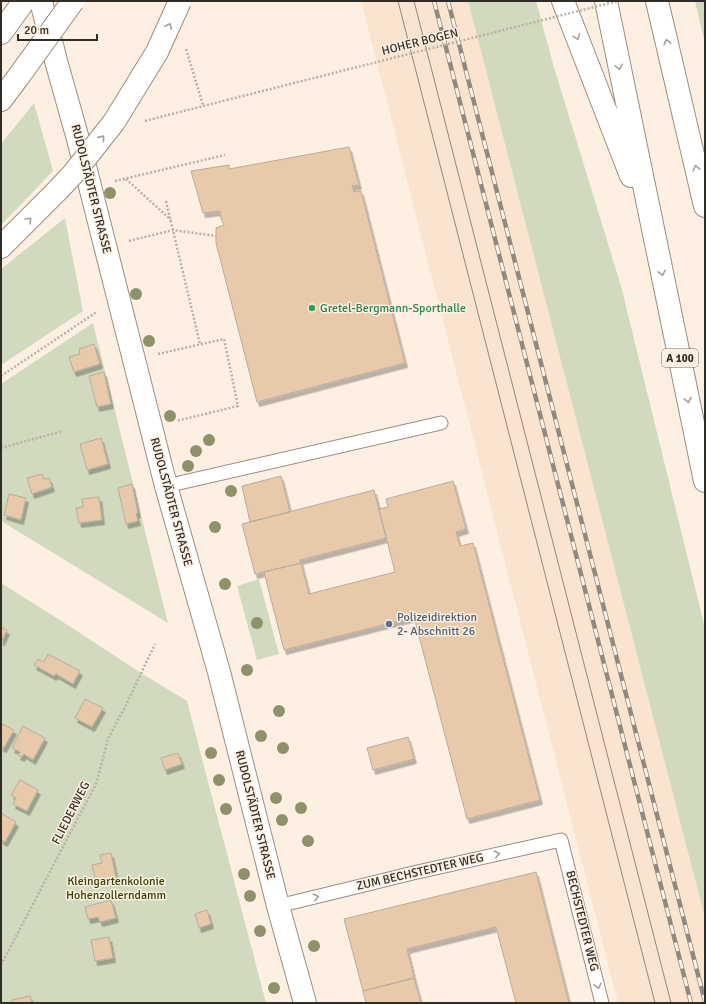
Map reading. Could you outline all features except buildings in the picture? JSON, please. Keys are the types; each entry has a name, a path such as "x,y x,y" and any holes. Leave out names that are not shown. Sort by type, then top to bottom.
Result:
{"main road":[{"path":"3,30 24,1"},
{"name":"RUDOLSTÄDTER STRASSE","path":"40,1 78,139 166,486 218,672 278,906 305,1003"},
{"path":"1,100 73,1"},
{"path":"1,247 60,189 114,122 157,52 180,1"},
{"path":"563,1 654,234"},
{"name":"A 100","path":"606,1 705,481"},
{"path":"657,1 705,206"}],"lane":[{"path":"166,486 441,423"},
{"name":"ZUM BECHSTEDTER WEG","path":"278,906 413,873 562,840"},
{"name":"BECHSTEDTER WEG","path":"562,840 602,1003"}],"path":[{"name":"HOHER BOGEN","path":"140,122 618,1"},
{"path":"192,70 203,106"},
{"path":"114,181 225,155"},
{"path":"126,179 171,220"},
{"path":"166,201 200,344"},
{"path":"127,241 174,230 216,236"},
{"path":"1,376 95,313"},
{"path":"157,354 224,339 238,406 176,422"},
{"path":"1,448 63,431"},
{"name":"FLIEDERWEG","path":"1,965 96,784 108,739 155,644"}],"shaded area":[{"path":"361,1 468,1 705,918 705,1003 618,1003"}],"green space":[{"path":"468,1 536,1 553,64 621,286 705,628 705,918"},
{"path":"695,1 705,1 705,44"},
{"path":"34,103 53,171 1,225 1,144"},
{"path":"65,218 83,311 1,365 1,269"},
{"path":"93,323 168,623 1,521 1,384"},
{"path":"259,579 279,654 257,660 237,586"},
{"name":"Kleingartenkolonie Hohenzollerndamm","path":"1,583 187,701 266,1003 1,1003"}],"tram line":[{"path":"398,1 655,1003"},
{"path":"414,1 671,1003"}],"railway":[{"path":"434,1 691,1003"},
{"path":"448,1 705,1002"}],"place":[{"name":"Gretel-Bergmann-Sporthalle","path":"312,308"},
{"name":"Polizeidirektion 2- Abschnitt 26","path":"389,624"}]}
